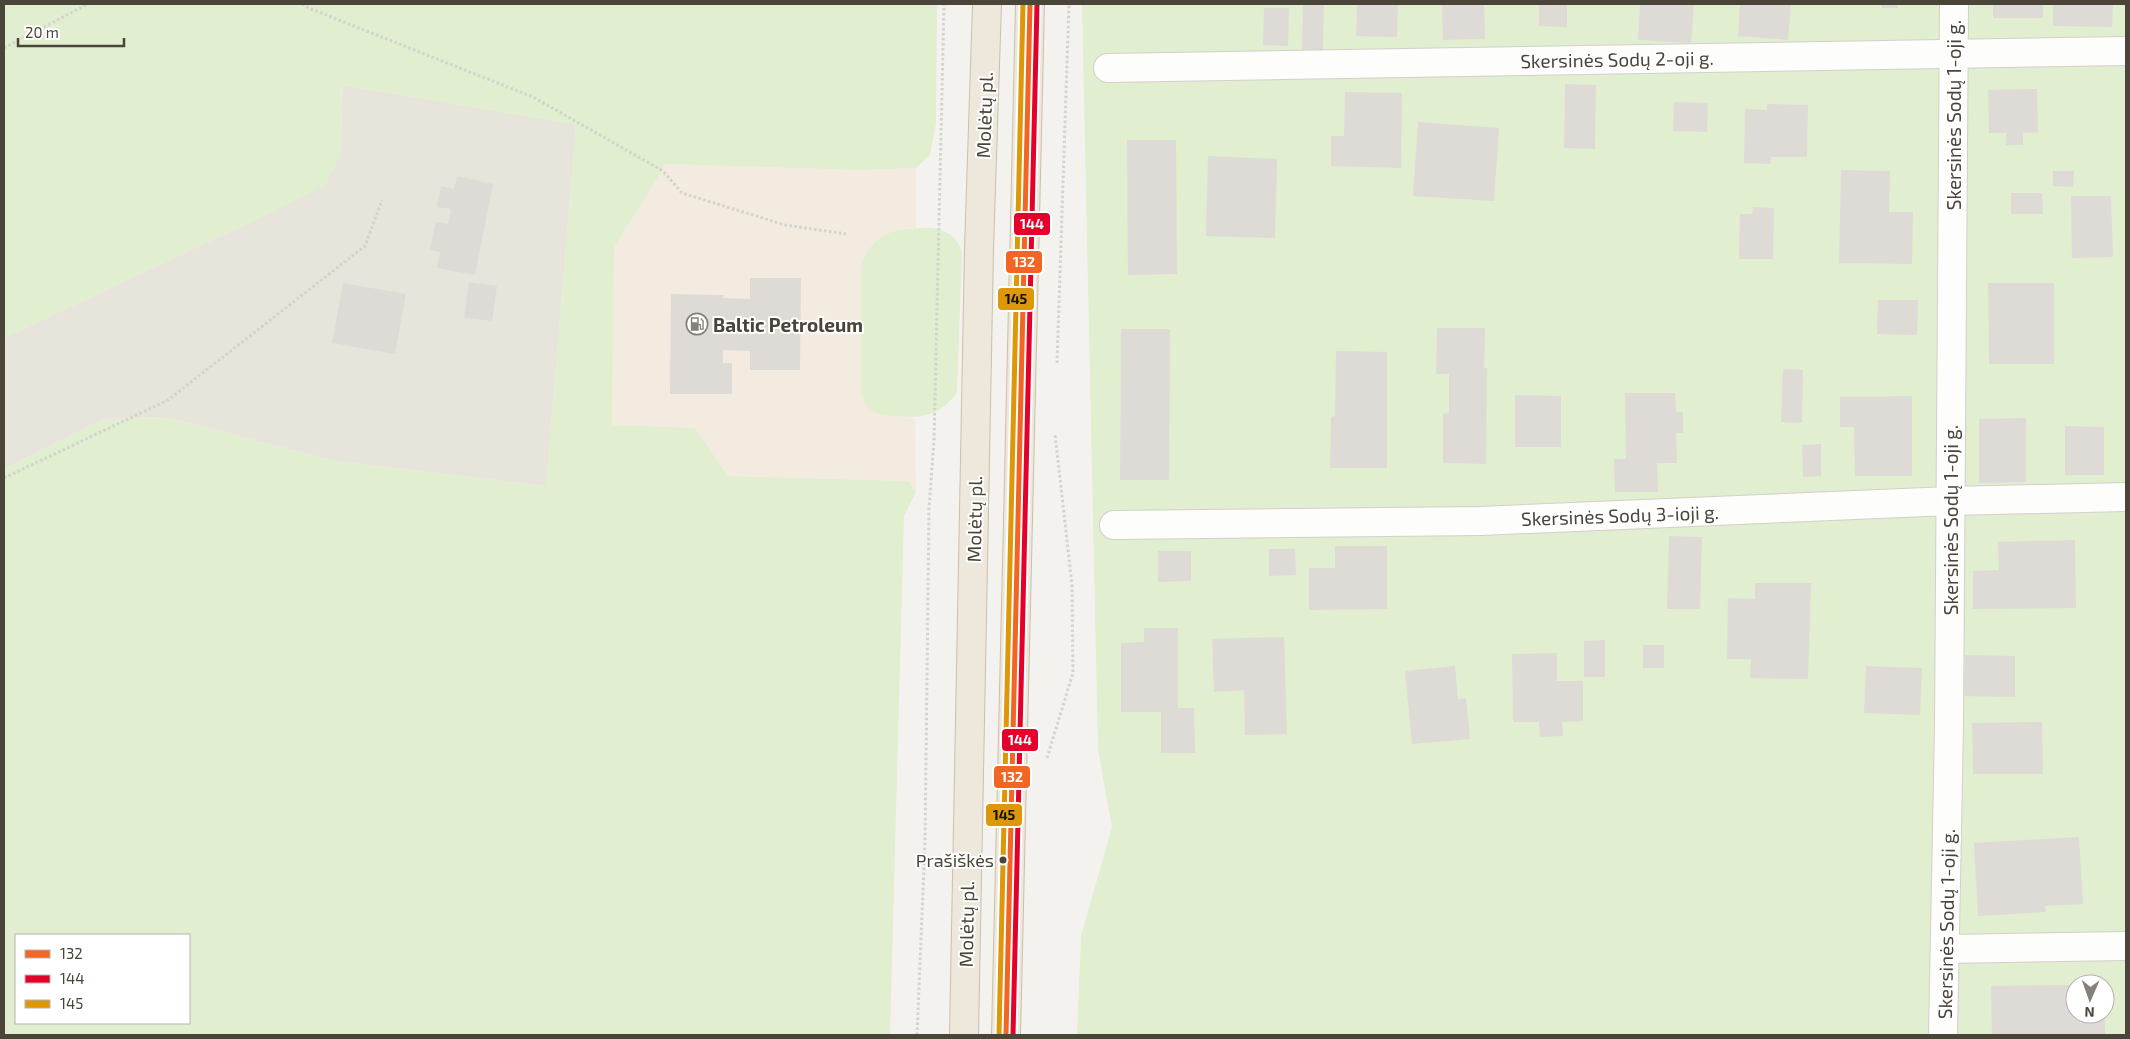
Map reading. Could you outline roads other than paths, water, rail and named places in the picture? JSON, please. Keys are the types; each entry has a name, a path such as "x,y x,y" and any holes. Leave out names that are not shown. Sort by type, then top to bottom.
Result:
{"highway":[{"name":"Molėtų pl.","path":"964,1035 979,249 986,4"},
{"path":"1006,1035 1030,4"}],"street":[{"name":"Skersinės Sodų 1-oji g.","path":"1943,1035 1946,949 1954,4"},
{"name":"Skersinės Sodų 2-oji g.","path":"1108,68 2126,51"},
{"name":"Skersinės Sodų 3-ioji g.","path":"1114,525 1480,521 1950,501 2126,497"},
{"path":"1946,949 2126,946"}],"place":[{"name":"Baltic Petroleum","path":"697,324"},
{"name":"Prašiškės","path":"1003,860"}]}
